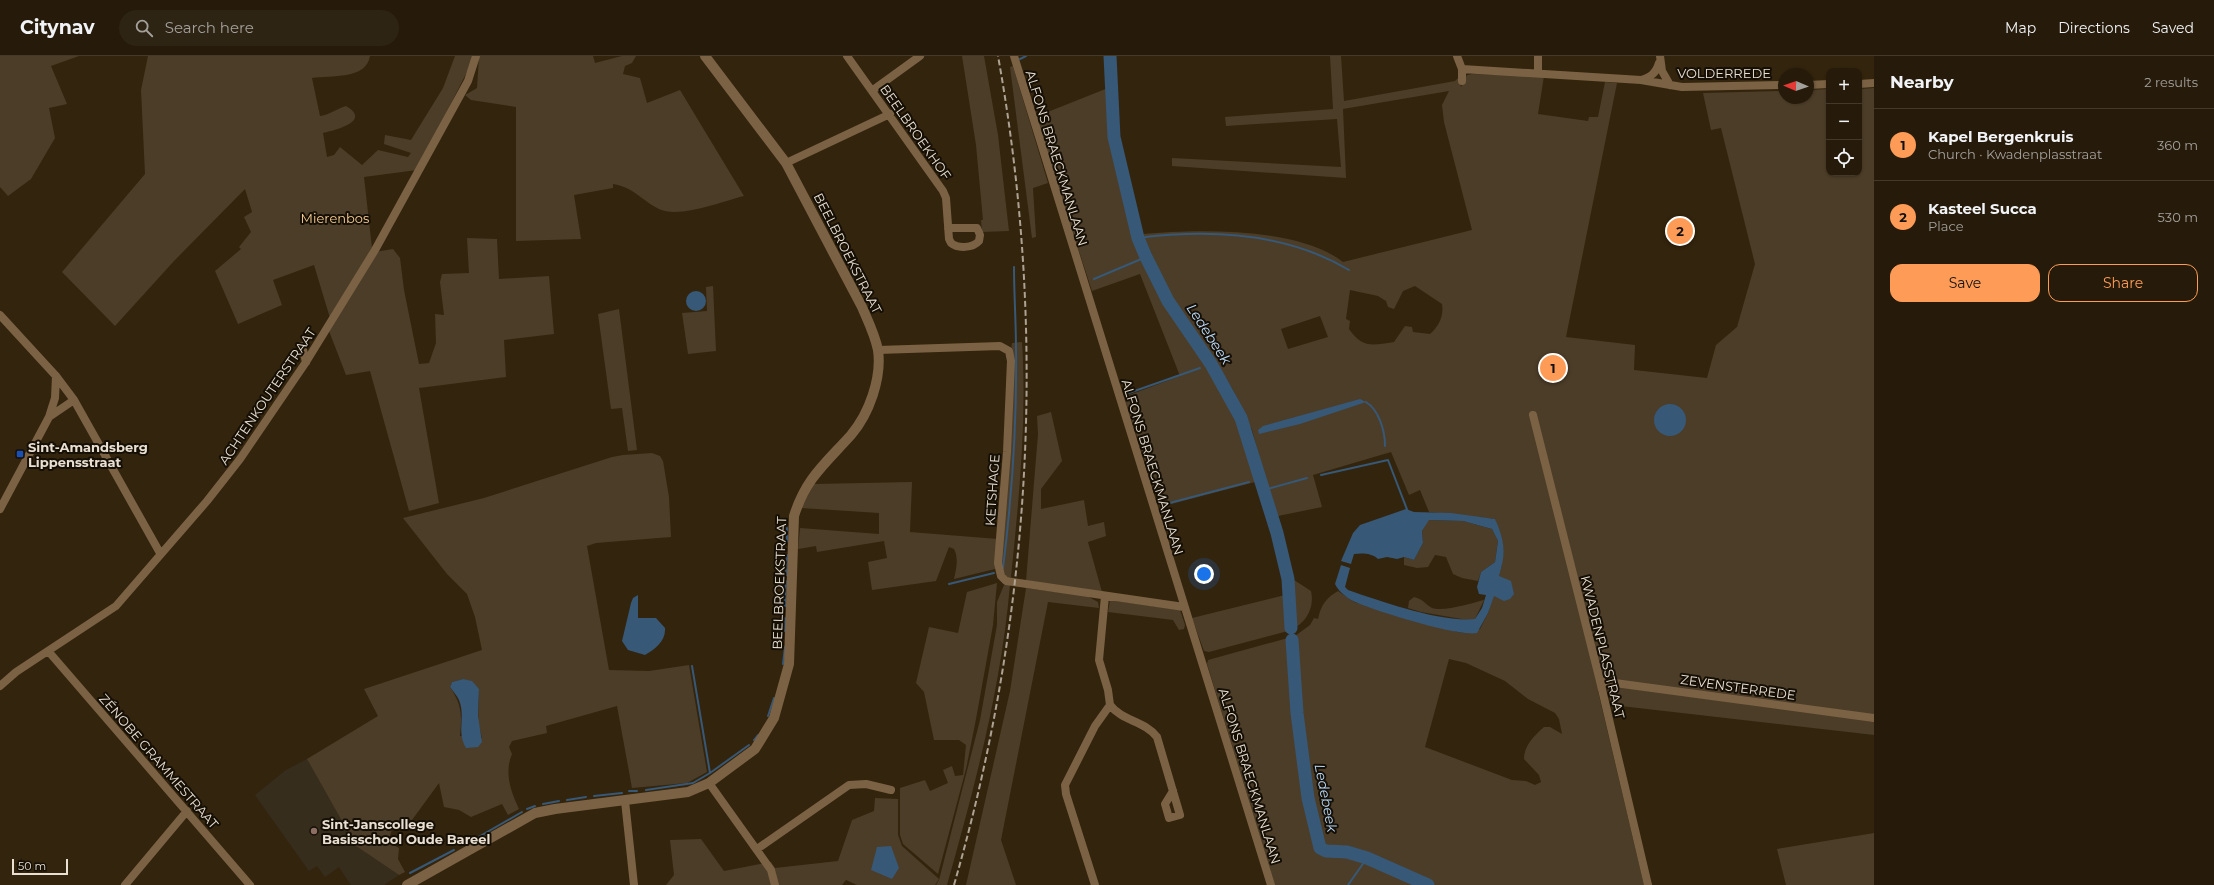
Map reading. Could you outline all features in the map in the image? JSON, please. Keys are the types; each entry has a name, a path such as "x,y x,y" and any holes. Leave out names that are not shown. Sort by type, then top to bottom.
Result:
{"street":[{"name":"ACHTENKOUTERSTRAAT","path":"0,686 16,672 49,652 116,606 231,471 306,362 388,226 468,81 476,56"},
{"name":"BEELBROEKSTRAAT","path":"407,885 534,813 688,792 709,783 755,749 774,718 789,664 794,516 801,495 811,478 852,433 865,415 874,389 878,350 872,329 862,307 786,163 705,56"},
{"name":"BEELBROEKHOF","path":"847,56 873,90 943,191 946,198 948,228"},
{"path":"873,90 920,56"},
{"name":"ALFONS BRAECKMANLAAN","path":"1014,56 1271,885"},
{"path":"1457,56 1462,69 1462,81"},
{"path":"1538,56 1538,73"},
{"path":"1641,80 1649,77 1657,70 1660,59"},
{"path":"1660,59 1662,71 1670,85"},
{"name":"VOLDERREDE","path":"1462,69 1641,80 1682,87 1778,85"},
{"path":"1862,84 1874,83"},
{"path":"1814,84 1826,84"},
{"path":"786,163 890,114"},
{"path":"0,315 56,376 74,400 160,553"},
{"path":"302,346 306,362"},
{"name":"KETSHAGE","path":"878,350 1000,346 1008,349 1011,361 1007,452 998,563 1001,576 1006,581 1184,606"},
{"path":"0,509 49,417 55,398 56,376"},
{"path":"49,417 74,400"},
{"name":"KWADENPLASSTRAAT","path":"1533,415 1600,681 1648,885"},
{"path":"1105,596 1099,660 1108,690 1110,704 1119,715 1153,732 1157,737 1174,791"},
{"name":"ZÉNOBE GRAMMESTRAAT","path":"49,652 250,885"},
{"name":"ZEVENSTERREDE","path":"1600,681 1874,718"},
{"path":"1095,885 1066,794 1065,786 1095,726 1110,704"},
{"path":"709,783 771,870 775,885"},
{"path":"757,849 849,785 866,784 891,790"},
{"path":"625,801 634,885"},
{"path":"125,885 187,811"}],"shaded area":[{"name":"Sint-Janscollege Basisschool Oude Bareel","path":"307,759 356,846 399,875 384,885 351,885 339,867 325,877 317,866 309,871 255,795 286,770"}],"green space":[{"path":"0,56 79,56 51,66 67,104 49,108 55,138 31,179 8,196 0,187"},
{"name":"Mierenbos","path":"148,56 370,56 367,64 355,73 312,78 320,116 346,106 353,111 355,116 354,120 349,124 336,130 323,133 327,157 334,155 340,147 362,165 378,150 408,157 411,153 384,144 385,135 411,140 443,88 455,56 472,56 470,66 417,170 364,177 372,248 330,318 314,265 273,280 282,305 238,324 215,271 241,249 239,247 251,232 244,217 252,212 245,189 174,261 115,326 62,272 145,174 141,90"},
{"path":"479,56 593,56 595,63 622,56 636,56 632,63 625,66 623,74 640,78 647,103 680,90 744,196 689,211 668,212 653,206 627,188 613,184 613,188 574,195 581,239 516,241 516,107 471,100 465,95 477,88"},
{"path":"962,56 984,56 998,135 1009,231 982,232 981,220 983,220 976,145"},
{"path":"1330,56 1341,56 1344,101 1455,81 1459,77 1461,87 1467,75 1472,74 1544,76 1538,114 1588,121 1589,117 1598,117 1605,82 1617,83 1566,337 1635,345 1634,370 1707,378 1716,345 1737,327 1755,264 1721,128 1711,130 1703,93 1778,91 1778,104 1814,104 1814,90 1826,89 1826,176 1862,176 1862,89 1874,88 1874,735 1612,705 1607,689 1598,691 1644,885 1275,885 1207,664 1208,660 1295,636 1310,625 1314,618 1318,619 1325,602 1330,596 1338,591 1354,602 1417,622 1462,633 1480,629 1488,613 1502,565 1495,519 1429,512 1420,490 1409,495 1391,452 1313,475 1322,507 1278,516 1291,578 1311,591 1312,598 1310,610 1304,620 1299,625 1288,631 1209,652 1204,651 1192,618 1285,595 1285,579 1260,493 1255,482 1160,507 1124,397 1180,376 1140,274 1092,291 1035,117 1108,88 1111,138 1141,258 1204,363 1220,383 1249,445 1255,472 1263,470 1252,430 1233,390 1208,349 1171,299 1143,234 1218,231 1274,236 1300,242 1324,251 1343,262 1472,230 1444,122 1442,105 1449,91 1343,109 1346,178 1172,166 1172,158 1341,167 1337,119 1226,126 1225,117 1333,109","holes":["1415,286 1442,304 1440,320 1436,328 1430,334 1413,332 1412,327 1405,326 1394,342 1374,344 1364,343 1359,340 1349,329 1350,321 1346,319 1350,290 1378,296 1386,301 1388,307 1394,309 1403,291","1320,316 1328,337 1288,349 1281,329","1449,659 1466,663 1505,681 1528,699 1555,713 1559,719 1562,734 1550,727 1544,727 1528,745 1524,754 1524,759 1539,775 1541,782 1535,785 1526,781 1512,780 1425,747"]},
{"path":"1013,66 1048,183 1033,188 1036,237 1032,238 1010,67"},
{"path":"467,238 497,239 499,279 549,276 554,334 504,340 506,377 419,388 439,503 409,511 370,371 346,375 329,331 375,252 393,249 400,258 404,290 419,364 429,363 436,343 435,314 444,315 440,282 442,274 469,273"},
{"path":"713,286 716,351 688,354 682,313 707,311 706,287"},
{"path":"619,309 637,450 628,451 622,408 611,409 598,314"},
{"path":"1022,342 1024,401 1023,430 1017,518 1011,577 1009,578 1004,575 1001,560 1011,350 1012,343"},
{"path":"1051,412 1062,461 1041,489 1041,509 1084,500 1088,526 1104,522 1106,536 1088,542 1102,592 1026,581 1038,434 1037,416"},
{"path":"652,453 660,456 663,461 669,497 671,537 596,543 587,546 609,670 649,671 689,665 707,772 687,783 632,788 617,706 546,726 547,733 512,741 509,747 512,754 509,768 510,782 513,796 519,809 508,815 502,804 471,817 459,810 444,807 439,783 412,820 405,819 394,823 388,842 399,848 398,859 405,872 399,875 356,846 307,759 378,716 364,689 482,650 475,617 467,594 447,574 403,518 484,498 612,457","holes":["463,679 479,689 478,722 482,738 460,736 460,710 457,699 450,687 452,682"]},
{"path":"912,482 910,532 998,539 995,569 954,579 957,564 956,553 954,549 949,547 936,581 872,590 868,562 887,558 884,541 817,552 816,546 798,549 800,528 879,534 879,513 801,508 814,484"},
{"path":"1428,520 1463,521 1492,529 1498,541 1495,562 1481,572 1478,581 1462,578 1453,574 1446,557 1435,555 1428,567 1417,568 1404,565 1404,557 1414,560 1423,543 1422,531"},
{"path":"997,583 993,625 966,769 938,874 903,844 900,835 900,788 925,780 930,791 948,783 943,770 952,766 955,776 963,775 966,745 959,740 934,740 924,692 916,683 929,627 958,633 967,592"},
{"path":"1004,585 1010,585 1006,623 986,736 947,885 936,885 939,880 980,720 997,625 997,602"},
{"path":"1026,588 1087,596 1098,602 1099,608 1048,602 1001,840 1016,885 966,885 1010,691"},
{"path":"1414,597 1422,600 1432,608 1437,609 1458,607 1484,600 1475,619 1467,620 1421,612 1408,608 1409,601"},
{"path":"1110,600 1180,610 1185,625 1184,629 1179,630 1173,620 1108,612"},
{"path":"875,798 898,799 898,835 902,846 939,879 935,885 857,885 846,880 842,885 666,885 674,875 670,840 701,839 724,871 771,862 775,868 838,861 852,820 874,811"},
{"path":"1874,833 1874,885 1786,885 1777,849"}],"water":[{"path":"696,291 703,294 706,301 703,308 696,311 689,308 686,301 689,294"},
{"path":"1360,399 1366,402 1300,424 1259,434 1258,430 1263,426"},
{"path":"1667,404 1673,404 1682,408 1686,420 1682,432 1673,436 1667,436 1658,432 1654,423 1654,417 1658,408"},
{"path":"1406,509 1414,512 1451,513 1495,519 1503,541 1503,561 1499,576 1511,581 1514,594 1510,599 1504,601 1494,596 1488,613 1477,633 1453,631 1436,627 1365,606 1346,597 1335,584 1341,565 1350,568 1345,587 1348,590 1411,610 1446,618 1475,619 1482,608 1486,595 1479,594 1477,587 1481,572 1495,562 1498,541 1492,529 1463,521 1429,520 1422,531 1423,543 1414,560 1404,557 1397,559 1387,557 1378,559 1367,554 1354,554 1351,564 1341,561 1353,533 1360,525"},
{"path":"638,595 638,618 656,618 665,628 662,641 645,655 628,650 622,641 631,603 633,598"},
{"path":"463,679 472,681 479,689 478,716 482,742 478,747 466,748 463,742 461,730 461,706 458,698 450,687 452,682"},
{"path":"891,846 899,868 892,879 871,870 877,847"}],"waterway":[{"path":"1020,59 1026,56"},
{"name":"Ledebeek","path":"1110,56 1114,137 1138,238 1168,301 1211,364 1241,418 1277,533 1288,579 1291,628"},
{"path":"1138,238 1165,235 1220,234 1274,241 1300,248 1349,270"},
{"path":"1094,279 1146,257"},
{"path":"1003,568 1009,514 1015,431 1016,349 1014,267"},
{"path":"1126,394 1200,368"},
{"path":"1366,402 1378,415 1384,434 1385,446"},
{"path":"1321,475 1388,460 1408,512"},
{"path":"1264,490 1307,478"},
{"path":"1162,505 1249,482"},
{"path":"787,528 787,542"},
{"path":"786,575 787,555"},
{"path":"949,584 994,573"},
{"path":"785,606 786,581"},
{"path":"785,618 785,631"},
{"name":"Ledebeek","path":"1292,640 1297,713 1308,798 1320,848 1326,851 1347,852 1367,858 1428,885"},
{"path":"783,664 785,647"},
{"path":"646,790 693,783 710,773 692,666"},
{"path":"768,716 774,698"},
{"path":"754,740 758,735"},
{"path":"710,773 749,745"},
{"path":"629,791 637,791"},
{"path":"594,796 622,793"},
{"path":"567,800 586,797"},
{"path":"543,804 559,801"},
{"path":"527,809 535,806"},
{"path":"468,843 522,812"},
{"path":"410,873 454,850"},
{"path":"1348,885 1367,858"}],"railway":[{"path":"954,885 980,783 1001,681 1015,577 1024,473 1027,369 1023,264 1014,160 998,56"}],"place":[{"name":"Kasteel Succa","path":"1680,231"},
{"name":"Kapel Bergenkruis","path":"1553,368"},
{"name":"Sint-Amandsberg Lippensstraat","path":"20,454"},
{"name":"Sint-Janscollege Basisschool Oude Bareel","path":"314,831"}]}
